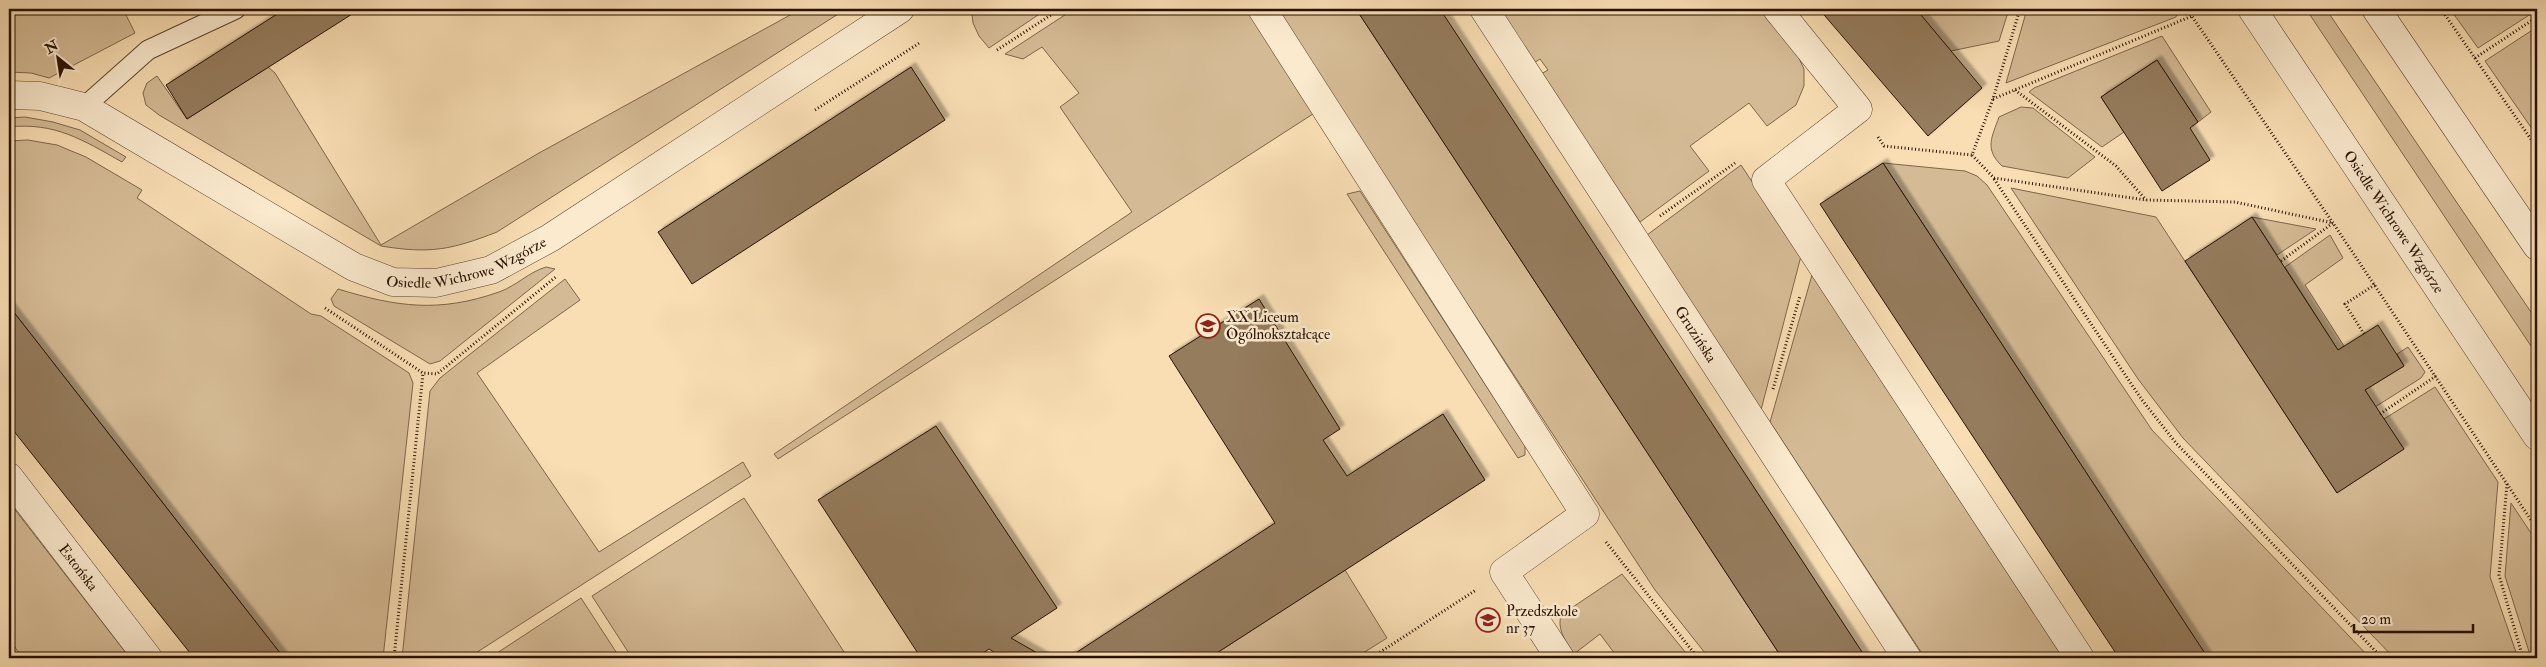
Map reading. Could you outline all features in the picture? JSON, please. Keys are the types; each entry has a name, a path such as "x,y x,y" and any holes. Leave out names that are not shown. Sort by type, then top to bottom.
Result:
{"street":[{"name":"Osiedle Wichrowe Wzgórze","path":"9,95 40,96 84,107 354,267 393,282 436,283 491,270 550,238 900,9"},
{"path":"1262,9 1585,514 1504,572 1560,658"},
{"name":"Gruzińska","path":"1484,9 1907,658"},
{"path":"1777,9 1858,109 1766,180 2080,658"},
{"name":"Osiedle Wichrowe Wzgórze","path":"2252,9 2537,436"},
{"path":"2376,9 2537,246"},
{"name":"Estońska","path":"9,477 148,658"}],"lane":[{"path":"84,107 148,50 236,9"}],"path":[{"path":"1051,9 1057,11"},
{"path":"997,50 1061,9"},
{"path":"1972,155 1993,99 2020,9"},
{"path":"2187,9 2376,284 2537,529"},
{"path":"2441,9 2537,148"},
{"path":"1993,99 2192,16"},
{"path":"2475,58 2537,17"},
{"path":"2014,90 2116,166 2146,200"},
{"path":"1858,109 1884,146 1972,155 1994,178 2142,400 2176,443 2382,658"},
{"path":"1631,236 1743,158 1766,180"},
{"path":"1994,178 2146,200 2235,202 2333,223"},
{"path":"2280,261 2333,223"},
{"path":"1760,435 1812,251"},
{"path":"325,308 423,373 437,374 564,271"},
{"path":"2364,334 2345,304 2376,284"},
{"path":"394,658 423,373"},
{"path":"2380,414 2436,376"},
{"path":"2507,484 2499,575 2523,658"},
{"path":"1585,514 1698,658"},
{"path":"1371,658 1504,572"}],"shaded area":[{"path":"9,9 123,9 135,33 49,78 31,73 9,72"},
{"path":"801,9 846,9 497,232 466,243 440,249 413,250 381,246 159,115 146,105 143,93 147,83 157,76 187,119 268,67 275,73 381,245 539,153"},
{"path":"980,9 1032,9 1041,13 989,48 979,36 973,23 972,14"},
{"path":"1074,9 1249,9 1316,112 778,459 774,454 1132,212 1060,107 1079,93 1042,47 1023,59 1005,54"},
{"path":"1274,9 1356,9 1782,658 1709,658 1655,590"},
{"path":"1498,9 1760,9 1796,52 1804,69 1804,86 1796,105 1767,126 1749,103 1690,146 1709,171 1640,222 1541,74 1548,70 1540,59 1534,63"},
{"path":"1916,9 2009,9 1999,41 1951,51"},
{"path":"2027,9 2179,9 2176,17 2006,83"},
{"path":"2306,9 2326,9 2537,321 2537,355"},
{"path":"2450,9 2537,9 2537,10 2478,48"},
{"path":"2537,27 2537,136 2485,61"},
{"path":"2162,36 2211,112 2198,122 2157,60 2101,97 2124,132 2102,147 2029,92 2034,88"},
{"path":"2021,107 2033,108 2095,157 2068,178 2002,166 1993,154 1991,148 1992,137 1999,117"},
{"path":"25,117 53,122 80,130 126,157 122,162 81,140 55,130 41,127 9,127 9,118"},
{"path":"28,140 57,145 86,157 142,190 137,198 311,314 321,316 409,373 413,383 383,658 284,658 9,306 9,141"},
{"path":"1883,163 1965,171 1977,176 1987,185 2152,430 2370,658 2208,658"},
{"path":"1741,165 1801,256 1761,410 1647,235"},
{"path":"2011,188 2156,217 2337,493 2384,419 2435,387 2498,482 2490,577 2518,658 2394,658 2183,438 2138,379"},
{"path":"1360,191 1525,446 1525,455 1518,458 1347,194"},
{"path":"2252,217 2316,229 2277,255"},
{"path":"2330,235 2343,258 2305,285 2344,346 2338,350 2285,267"},
{"path":"546,267 555,269 440,361 430,364 334,306 331,299 338,289 399,303 437,305 457,303 499,292"},
{"path":"1812,275 2063,658 1925,658 1770,422"},
{"path":"565,279 580,300 477,373 599,552 743,462 751,476 468,658 402,658 430,391 440,378"},
{"path":"2408,347 2425,372 2421,378 2375,407 2365,390 2404,366 2397,354"},
{"path":"744,498 848,658 632,658 592,596"},
{"path":"9,502 130,658 22,658 9,638"},
{"path":"2511,503 2537,542 2537,658 2531,658 2505,576"},
{"path":"1345,570 1387,638 1355,658 1209,658"},
{"path":"1622,574 1690,658 1618,658 1600,634 1574,654 1561,631 1561,615"},
{"path":"581,598 620,658 501,658 497,653"}],"building":[{"path":"285,9 360,9 187,119 166,85"},
{"path":"1356,9 1440,9 1866,658 1782,658"},
{"path":"1819,9 1916,9 1982,88 1928,136"},
{"path":"2157,60 2198,122 2190,128 2210,160 2162,191 2101,97"},
{"path":"911,67 945,120 692,284 658,232"},
{"path":"1883,163 2208,658 2119,658 1842,238 1820,204"},
{"path":"2252,217 2338,350 2378,325 2404,366 2365,390 2404,449 2337,493 2185,261"},
{"path":"1259,299 1340,429 1323,440 1347,476 1443,414 1485,480 1209,658 1068,658 1275,523 1169,356"},
{"path":"9,306 284,658 194,658 9,425"},
{"path":"936,426 1057,608 1011,638 1046,658 1003,658 989,649 976,658 921,658 818,500"}],"place":[{"name":"XX Liceum Ogólnokształcące","path":"1208,326"},
{"name":"Przedszkole nr 37","path":"1488,620"}]}
